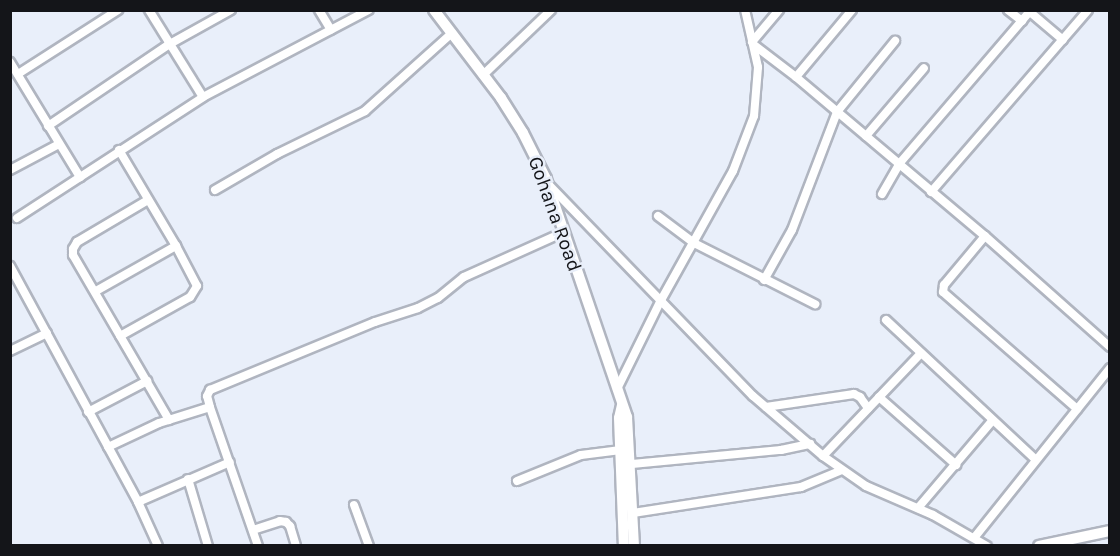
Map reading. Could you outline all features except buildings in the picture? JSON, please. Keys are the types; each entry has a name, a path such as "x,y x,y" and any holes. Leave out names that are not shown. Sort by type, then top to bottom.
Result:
{"main road":[{"name":"Gohana Road","path":"434,10 523,133 547,183 627,417 632,465 634,546"},
{"path":"622,405 619,418 624,546"},
{"path":"1039,546 1110,531"}],"street":[{"path":"18,74 118,10"},
{"path":"149,10 168,45 203,97"},
{"path":"48,126 168,45 231,10"},
{"path":"320,10 331,30"},
{"path":"17,218 203,97 369,10"},
{"path":"617,391 660,302 733,171 754,116 758,67 745,10"},
{"path":"753,43 779,10"},
{"path":"796,77 852,10"},
{"path":"1008,10 1022,21"},
{"path":"931,192 1089,10"},
{"path":"483,75 549,11"},
{"path":"882,194 899,164 1030,11 1063,40"},
{"path":"216,190 277,154 365,111 452,33"},
{"path":"764,280 792,230 837,112 895,41"},
{"path":"753,43 985,236 1110,346"},
{"path":"10,62 80,177"},
{"path":"866,136 924,68"},
{"path":"10,170 59,144"},
{"path":"119,150 197,283 194,293 120,336"},
{"path":"547,183 660,302 766,407 823,456 866,486 918,508 987,546"},
{"path":"148,200 73,246 73,255 169,420"},
{"path":"658,216 694,243 764,280 815,303"},
{"path":"258,546 210,407 207,396 214,387 252,374 375,322 418,308 438,298 464,277 564,232"},
{"path":"985,236 944,285 943,292 1077,409"},
{"path":"96,291 176,246"},
{"path":"10,266 138,502 158,546"},
{"path":"886,320 1036,460"},
{"path":"10,351 47,333"},
{"path":"823,456 921,353"},
{"path":"974,538 1110,368"},
{"path":"88,412 147,381"},
{"path":"766,407 854,394 860,396 868,408"},
{"path":"879,397 956,465"},
{"path":"108,447 169,420 210,407"},
{"path":"918,508 992,420"},
{"path":"632,465 781,450 810,444"},
{"path":"517,481 581,455 621,450"},
{"path":"138,502 230,462"},
{"path":"633,513 801,487 843,470"},
{"path":"188,479 208,546"},
{"path":"354,505 369,546"},
{"path":"253,530 280,521 286,522 290,526 296,546"}]}
